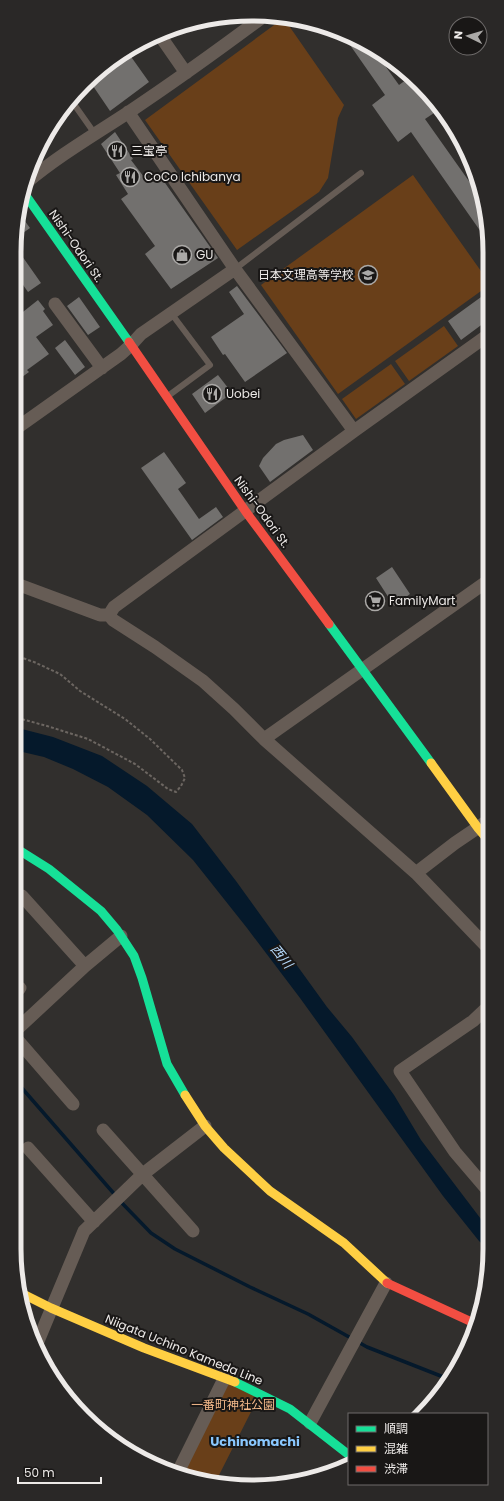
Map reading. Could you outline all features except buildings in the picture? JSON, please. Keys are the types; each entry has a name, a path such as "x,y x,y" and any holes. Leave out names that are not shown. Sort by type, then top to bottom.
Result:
{"street":[{"path":"34,176 186,73 257,21"},
{"path":"163,39 186,73"},
{"path":"128,112 235,269 354,431"},
{"name":"Nishi-Odori St.","path":"27,198 132,345 246,512 483,834"},
{"path":"21,425 102,368 132,345 141,334 235,269"},
{"path":"55,304 102,368"},
{"path":"109,616 114,607 483,339"},
{"path":"264,739 483,584"},
{"path":"21,586 100,615 109,616 203,681 264,739 416,873 483,943"},
{"path":"416,873 455,843 483,824"},
{"path":"21,851 49,869 101,911 121,936 134,956 142,978 167,1064 187,1099 205,1126 224,1148 270,1191 344,1243 386,1283 471,1322"},
{"path":"22,896 85,966"},
{"path":"21,1025 85,966 121,936"},
{"path":"483,1012 473,1021 400,1071 455,1152 483,1185"},
{"path":"21,1039 73,1104"},
{"path":"39,1338 84,1231 142,1174 205,1126"},
{"path":"103,1130 193,1231"},
{"path":"28,1148 94,1222"},
{"path":"310,1423 386,1283"},
{"name":"Niigata Uchino Kameda Line","path":"25,1295 51,1308 144,1348 225,1377 290,1409 348,1453"},
{"path":"180,1468 225,1377"}],"lane":[{"path":"74,105 95,134"},
{"path":"235,269 361,173"},
{"path":"167,397 210,366 171,313"}],"path":[{"path":"21,657 60,674 80,690 125,719 150,739 182,770 186,778 176,792 168,789 135,764 88,739 21,719"}],"green space":[{"path":"278,22 288,24 344,105 338,118 328,178 319,192 237,250 145,120"},
{"path":"413,175 483,274 483,290 338,394 261,285"},
{"path":"444,326 458,346 409,381 395,361"},
{"path":"391,364 405,384 356,419 342,399"},
{"name":"一番町神社公園","path":"225,1378 259,1396 218,1477 181,1469"}],"water":[{"name":"西川","path":"21,729 53,737 102,756 147,786 192,824 236,881 327,1007 352,1037 394,1095 421,1140 483,1222 483,1245 443,1196 300,998 193,860 147,815 108,787 73,769 44,757 21,752"}],"waterway":[{"path":"21,1087 116,1196"},
{"path":"120,1201 151,1233 175,1249 250,1287 308,1314 367,1347 444,1377"}],"traffic: fast":[{"path":"27,198 129,342"},
{"path":"329,624 431,763"},
{"path":"21,851 49,869 101,911 117,930 134,956 142,978 167,1064 185,1095"},
{"path":"235,1382 290,1409 348,1454"}],"traffic: slow":[{"path":"431,763 483,834"},
{"path":"185,1095 205,1126 224,1148 270,1191 344,1243 387,1283"},
{"path":"25,1295 51,1308 144,1348 235,1382"}],"traffic: jam":[{"path":"129,342 246,512 329,624"},
{"path":"387,1283 471,1322"}],"place":[{"name":"三宝亭","path":"117,151"},
{"name":"CoCo Ichibanya","path":"130,177"},
{"name":"GU","path":"182,255"},
{"name":"日本文理高等学校","path":"368,275"},
{"name":"Uobei","path":"212,394"},
{"name":"FamilyMart","path":"375,601"}],"district":[{"name":"Uchinomachi","path":"255,1441"}]}
